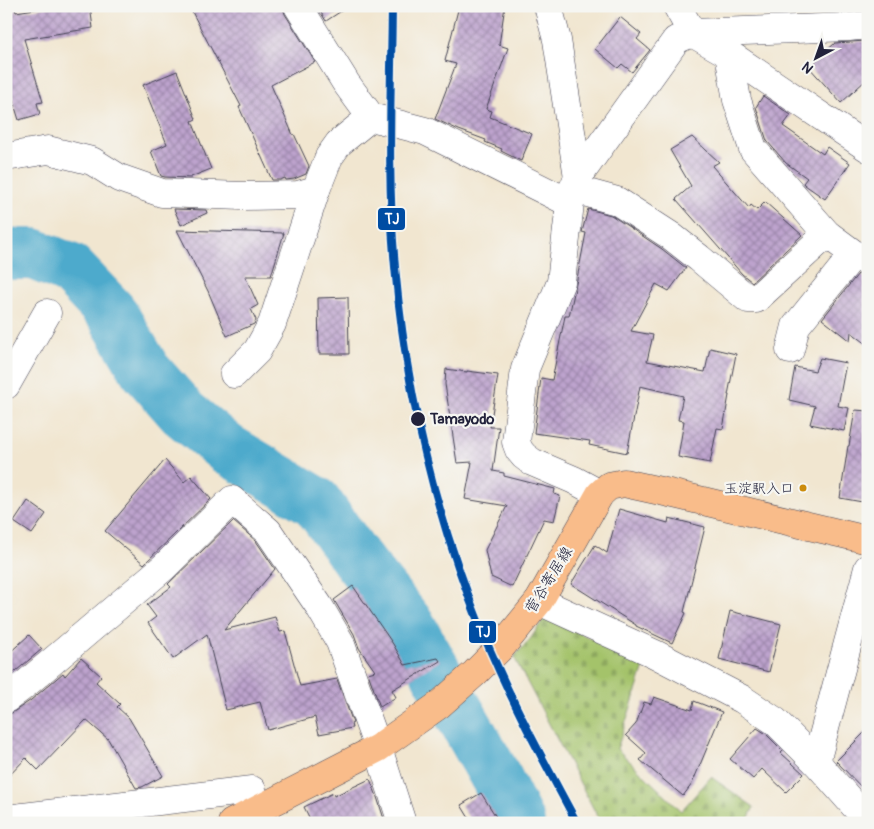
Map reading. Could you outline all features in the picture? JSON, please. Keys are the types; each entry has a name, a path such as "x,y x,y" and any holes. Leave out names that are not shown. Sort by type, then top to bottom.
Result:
{"main road":[{"path":"600,494 609,486 624,484 868,540"},
{"name":"菅谷寄居線","path":"232,823 378,748 439,705 475,673 502,646 539,601 600,494"}],"street":[{"path":"298,6 346,82 371,117 425,131 573,190 617,201 671,236 748,299 756,299 827,234"},
{"path":"548,6 557,40 573,190 561,282 525,369 516,442 519,450 532,462 574,480 600,494"},
{"path":"677,6 692,33 729,54 868,148"},
{"path":"573,190 676,40 692,33 868,25"},
{"path":"729,54 737,100 753,149 827,234 861,258 796,326 790,350"},
{"path":"234,374 257,351 272,324 316,190 329,157 339,143 371,117"},
{"path":"6,157 48,150 92,161 120,178 162,193 242,196 298,195 316,190"},
{"path":"6,385 47,313"},
{"path":"6,699 22,688 164,567 232,500 268,531 340,642 378,748 402,823"},
{"path":"816,762 868,568"},
{"path":"539,601 655,654 742,699 775,721 816,762 868,821"},
{"path":"6,820 252,790 257,809"}],"green space":[{"path":"545,617 645,664 617,749 681,811 711,777 754,807 746,823 601,823 514,657 531,638"}],"building":[{"path":"6,6 14,6 16,12 54,6 90,6 93,28 24,39 43,102 37,103 40,114 19,120 6,78"},
{"path":"189,6 282,6 315,62 271,85 309,166 306,174 294,179 272,180 239,107 241,106"},
{"path":"317,6 349,6 326,21"},
{"path":"459,6 505,6 499,45 508,48 486,109 492,111 490,117 532,134 521,161 501,151 502,149 485,142 486,140 435,119 456,64 445,61"},
{"path":"620,17 641,34 637,39 650,50 632,72 622,64 618,68 595,49"},
{"path":"866,41 868,43 868,78 841,103 809,67 835,43"},
{"path":"177,71 196,119 192,121 211,169 192,178 161,176 151,151 167,144 143,85"},
{"path":"763,96 791,115 783,126 823,154 827,147 850,163 825,199 803,183 807,178 786,163 767,141 756,107"},
{"path":"692,137 719,162 712,166 749,208 751,205 757,210 765,202 802,235 752,282 742,274 676,199 691,186 670,150"},
{"path":"174,209 206,210 207,213 181,225"},
{"path":"588,209 611,215 662,249 686,268 669,291 656,284 631,331 653,335 647,361 705,372 710,348 736,354 723,429 717,428 710,463 678,457 684,421 678,420 683,396 640,386 627,453 589,445 590,441 534,433 541,378 552,380 565,316 569,316 586,233 582,232"},
{"path":"177,230 284,233 271,276 245,276 258,305 251,309 256,320 254,324 227,336 208,291"},
{"path":"858,274 868,278 868,345 851,332 850,341 822,319"},
{"path":"348,297 349,354 319,354 318,298"},
{"path":"820,358 846,363 838,406 849,408 844,431 810,424 815,406 789,400 795,367 815,371"},
{"path":"446,369 498,375 490,427 499,427 493,471 504,473 504,476 555,489 554,494 560,496 554,521 544,519 512,587 491,577 485,550 507,506 465,499 472,462 457,463 445,384"},
{"path":"855,410 868,411 868,503 840,498"},
{"path":"165,460 184,482 191,476 211,499 144,564 105,531"},
{"path":"28,501 46,514 32,534 14,522"},
{"path":"619,509 668,523 669,518 705,527 684,612 686,613 672,643 636,626 571,584 595,545 607,553"},
{"path":"233,521 256,541 275,569 224,630 275,617 280,632 285,631 300,686 337,679 353,723 351,724 352,728 319,734 315,717 268,730 260,702 226,710 207,634 173,659 148,623 156,617 147,605 171,587 168,584"},
{"path":"353,586 393,644 405,665 438,658 440,661 392,690 396,697 380,707 368,673 375,671 359,648 354,634 334,600"},
{"path":"730,611 781,624 769,672 719,659"},
{"path":"29,635 42,649 10,676 6,672 6,656"},
{"path":"81,658 101,676 96,682 120,704 117,707 129,718 163,776 142,787 136,788 108,739 86,720 38,770 26,758 6,779 6,717 31,700 63,673 65,676"},
{"path":"654,697 692,710 694,701 722,712 692,784 683,796 640,760 646,753 626,735 636,724 644,702 651,704"},
{"path":"757,728 765,733 783,751 781,753 804,774 786,792 762,769 753,779 730,759"},
{"path":"868,729 868,794 836,761"},
{"path":"370,779 384,819 377,823 312,823 304,807 333,793 334,796"},
{"path":"481,793 500,823 472,823 461,805"}],"waterway":[{"path":"6,254 33,254 70,269 111,312 145,370 183,413 227,449 316,502 356,558 410,626 497,779 519,823"}],"transit line":[{"name":"TJ","path":"392,6 390,136 391,202 395,267 407,360 425,452 450,543 492,656 539,752 577,823"}],"place":[{"name":"Tamayodo","path":"418,419"},
{"name":"玉淀駅入口","path":"803,488"}]}
